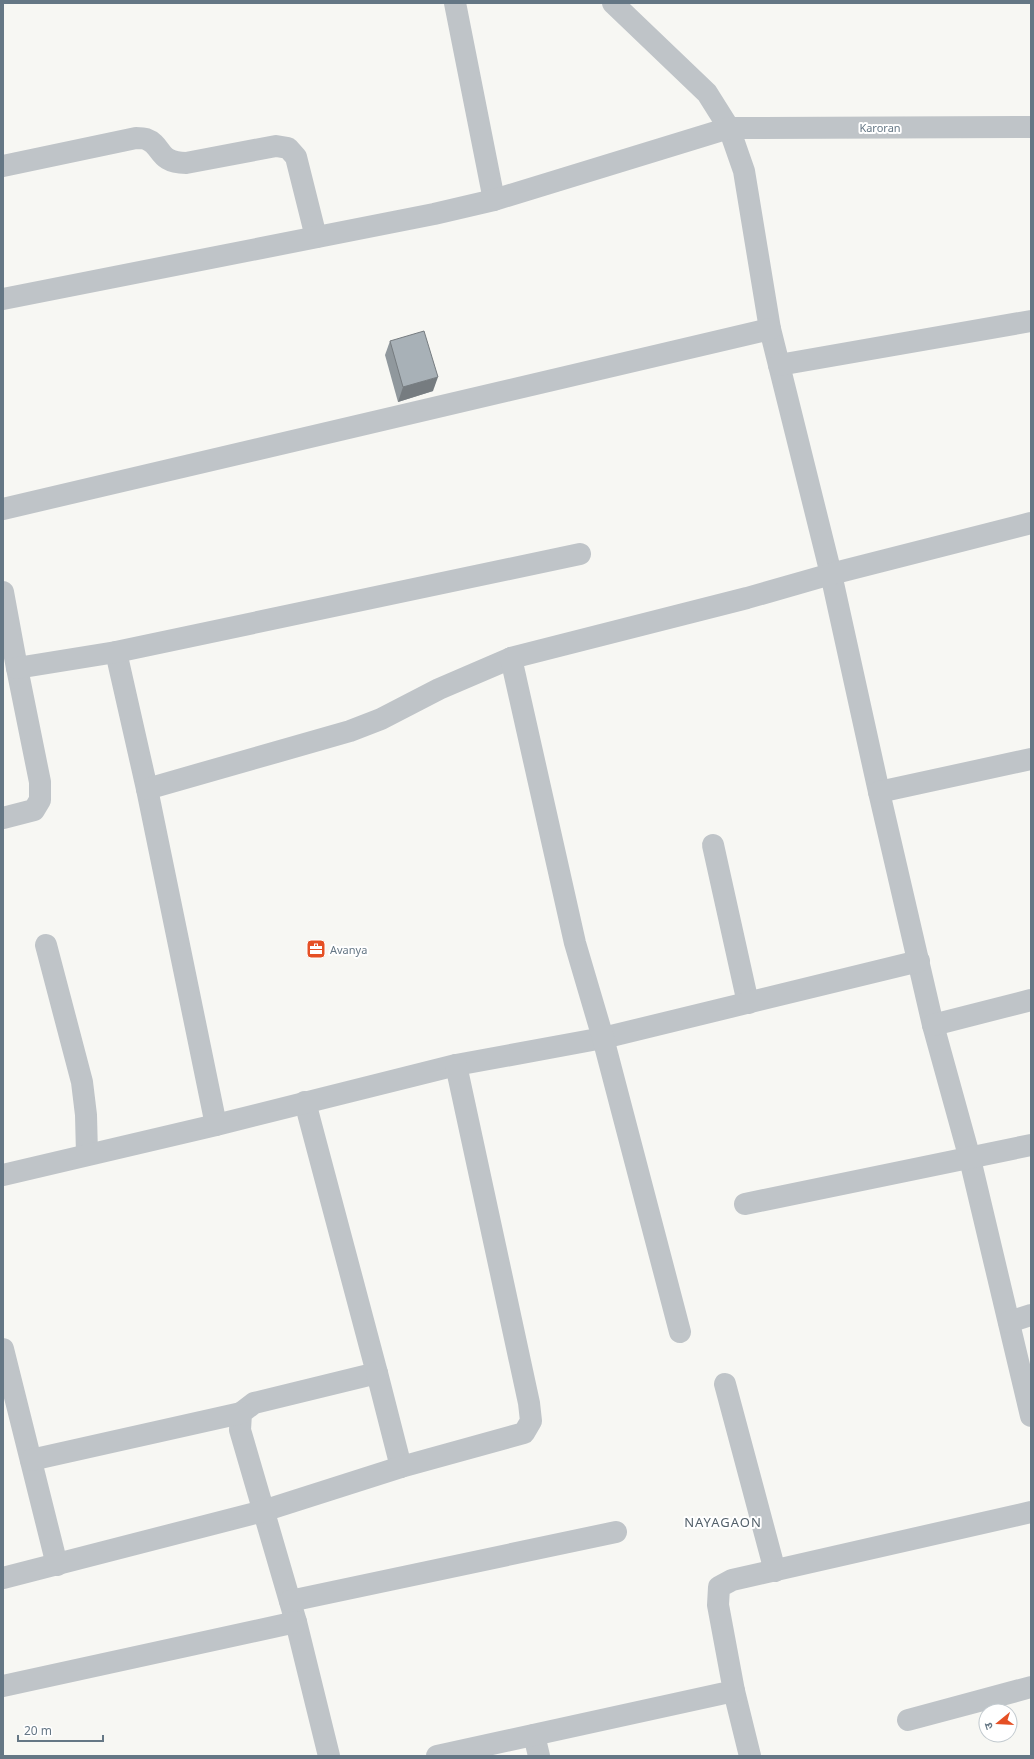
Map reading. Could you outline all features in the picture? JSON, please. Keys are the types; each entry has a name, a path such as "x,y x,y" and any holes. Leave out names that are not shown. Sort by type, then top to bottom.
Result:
{"street":[{"path":"455,3 494,200"},
{"path":"613,3 707,93 729,128 744,171 770,329 831,574 879,792 933,1025 970,1159 1031,1416"},
{"name":"Karoran","path":"3,299 434,214 494,200 729,128 1031,127"},
{"path":"3,166 136,138 146,139 155,146 164,157 175,163 186,163 276,146 288,148 296,157 316,237"},
{"path":"779,365 1031,321"},
{"path":"3,509 770,329"},
{"path":"148,789 350,731 381,719 439,689 511,658 747,598 831,574 1031,523"},
{"path":"16,668 116,652 580,554"},
{"path":"3,592 16,668 40,782 40,800 34,810 3,818"},
{"path":"116,652 148,789 216,1125"},
{"path":"511,658 575,943 603,1038 680,1332"},
{"path":"879,792 1031,759"},
{"path":"713,845 748,1003"},
{"path":"46,945 82,1082 86,1115 87,1154"},
{"path":"3,1175 87,1154 216,1125 456,1065 603,1038 919,961"},
{"path":"933,1025 1031,1000"},
{"path":"3,1578 263,1511 401,1467 511,1438 524,1433 531,1421 456,1065"},
{"path":"305,1102 401,1467"},
{"path":"746,1204 970,1159 1031,1145"},
{"path":"1009,1322 1031,1315"},
{"path":"3,1349 57,1565"},
{"path":"31,1460 241,1413 254,1403 377,1373"},
{"path":"725,1384 775,1571"},
{"path":"241,1413 240,1430 296,1622 328,1756"},
{"path":"750,1756 734,1691 718,1604 719,1587 732,1580 1031,1512"},
{"path":"290,1601 616,1532"},
{"path":"3,1686 296,1622"},
{"path":"908,1720 1031,1687"},
{"path":"437,1756 734,1691"},
{"path":"534,1735 540,1756"}],"building":[{"path":"424,331 438,377 403,387 390,341"}],"place":[{"name":"Avanya","path":"316,949"}],"district":[{"name":"NAYAGAON","path":"723,1522"}]}
